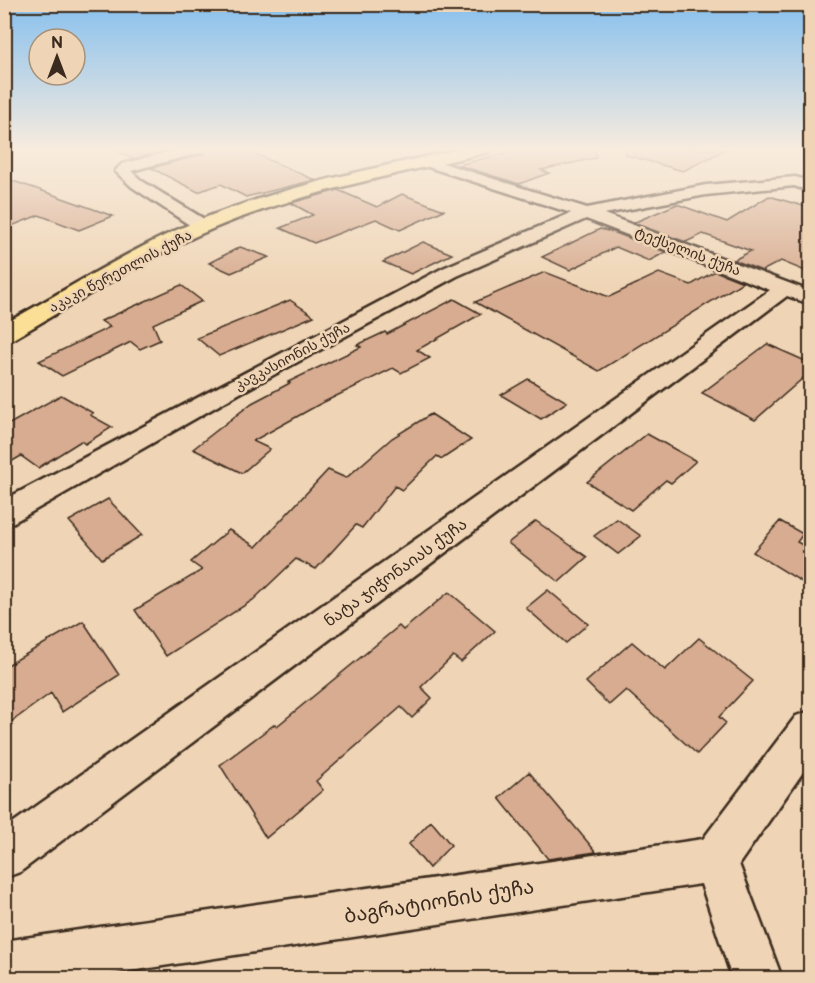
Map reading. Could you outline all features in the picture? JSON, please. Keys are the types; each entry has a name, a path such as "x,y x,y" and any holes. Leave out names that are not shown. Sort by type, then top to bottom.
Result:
{"main road":[{"name":"აკაკი წერეთლის ქუჩა","path":"4,334 137,259 203,226 245,210 298,195"}],"street":[{"path":"153,195 203,226"},
{"name":"ტექსელის ქუჩა","path":"529,195 586,213 798,293"},
{"name":"კავკასიონის ქუჩა","path":"4,514 232,388 450,272 586,213 681,195"},
{"name":"ნატა ჯიჭონაიას ქუჩა","path":"4,856 798,293"},
{"path":"757,978 715,860 810,730"},
{"name":"ბაგრატიონის ქუჩა","path":"4,966 715,860"}],"building":[{"path":"4,195 54,195 113,216 79,230 39,215 4,229"},
{"path":"320,195 349,195 377,207 404,195 444,210 400,230 376,219 314,243 280,228 313,215 291,203"},
{"path":"769,196 810,208 810,273 781,261 762,271 734,260 751,251 703,234 686,242 633,223 677,204 727,222"},
{"path":"600,229 666,252 649,261 616,247 570,270 542,257"},
{"path":"423,242 452,254 411,274 383,262"},
{"path":"240,247 269,257 231,273 209,263"},
{"path":"715,271 743,282 599,371 475,302 545,272 609,297 659,273 691,285"},
{"path":"181,285 202,301 153,324 160,340 140,349 131,342 62,376 39,361 110,327 101,321"},
{"path":"454,299 481,314 417,350 430,358 401,373 393,368 318,405 253,441 270,449 242,473 193,449 252,403 290,383 288,382 361,347 357,345 385,332 387,334"},
{"path":"290,300 314,316 219,356 197,338"},
{"path":"767,344 810,363 810,372 755,420 702,393"},
{"path":"528,379 567,402 541,419 501,395"},
{"path":"61,395 112,427 85,444 81,441 38,468 21,456 4,466 4,427"},
{"path":"431,414 471,440 442,459 437,456 402,490 395,486 362,528 356,525 316,569 296,559 253,600 166,656 135,610 202,570 191,562 229,530 256,547 328,470 346,478 392,438"},
{"path":"647,434 696,461 671,483 666,480 631,510 587,482"},
{"path":"108,499 142,535 102,559 69,521"},
{"path":"617,519 641,536 618,554 594,536"},
{"path":"536,521 587,557 559,582 508,543"},
{"path":"780,521 803,534 797,542 810,549 810,587 753,552"},
{"path":"548,590 588,624 566,643 526,608"},
{"path":"449,592 495,631 461,662 453,656 421,687 432,698 412,718 401,707 316,781 323,790 266,838 220,765 275,724 277,726 399,626 403,630"},
{"path":"83,621 119,675 62,712 51,693 4,727 4,667"},
{"path":"699,638 753,681 719,717 726,723 697,754 626,690 609,705 586,682 632,642 665,670"},
{"path":"529,772 596,852 548,859 499,798"},
{"path":"431,821 451,845 429,868 409,844"}]}
